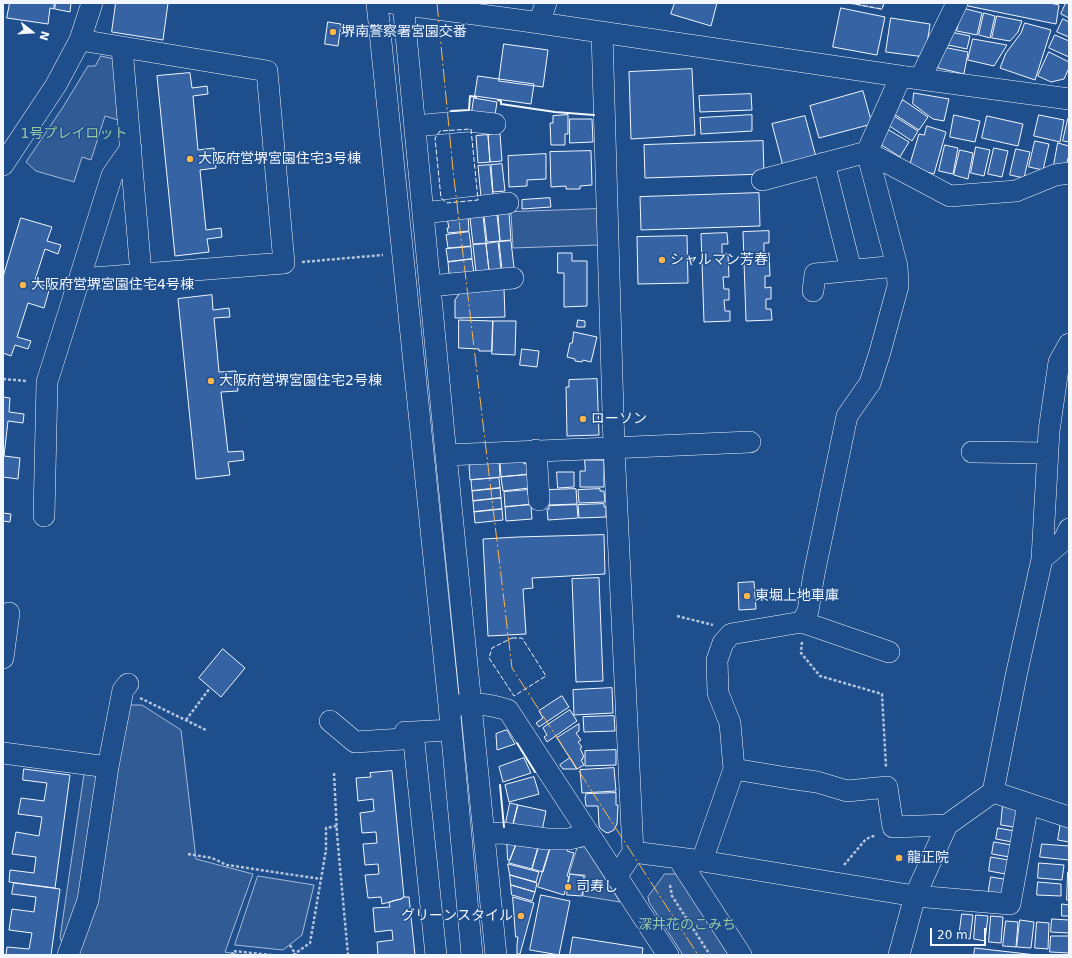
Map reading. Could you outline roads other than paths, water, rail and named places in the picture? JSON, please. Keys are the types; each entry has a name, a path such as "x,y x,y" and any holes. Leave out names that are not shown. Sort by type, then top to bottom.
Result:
{"street":[{"path":"3,165 56,85 80,40 92,3"},
{"path":"377,3 449,705 472,955"},
{"path":"539,23 546,3"},
{"path":"802,622 808,611 814,574 847,416 870,383 898,286 897,266 867,152 910,78 958,3"},
{"path":"496,955 446,455 424,213 400,4 602,32 910,78 1069,99"},
{"path":"602,32 614,448 633,852 617,876"},
{"path":"80,40 267,71 284,263 80,279"},
{"path":"122,48 141,274"},
{"path":"415,126 468,122 495,124"},
{"path":"44,516 47,382 112,175 131,148"},
{"path":"762,180 867,152 950,196 1016,191 1055,175 1069,173"},
{"path":"824,163 851,270"},
{"path":"424,213 508,203"},
{"path":"813,291 815,274 897,266"},
{"path":"430,286 513,278"},
{"path":"899,955 916,896 947,826 993,792 1016,676 1042,560 1049,431 1059,362 1069,344"},
{"path":"446,455 750,442"},
{"path":"536,450 539,500"},
{"path":"972,452 1048,454"},
{"path":"1042,560 1064,540 1069,529"},
{"path":"3,658 9,613"},
{"path":"702,861 734,769 730,723 718,693 717,660 723,643 732,634 802,622 890,652"},
{"path":"68,955 88,900 108,767 126,687"},
{"path":"449,705 471,703 490,704 508,710 668,955"},
{"path":"330,721 354,742 403,739 405,732 451,730"},
{"path":"413,732 436,955"},
{"path":"3,754 108,767"},
{"path":"734,769 816,782 847,790 887,787 893,827 947,826"},
{"path":"993,792 1069,817"},
{"path":"633,852 702,861 916,896 1010,904 1028,804"},
{"path":"484,834 503,833 569,839 589,834"},
{"path":"672,857 741,955"}],"place":[{"name":"堺南警察署宮園交番","path":"333,32"},
{"name":"大阪府営堺宮園住宅3号棟","path":"190,159"},
{"name":"シャルマン芳春","path":"662,260"},
{"name":"大阪府営堺宮園住宅4号棟","path":"23,285"},
{"name":"大阪府営堺宮園住宅2号棟","path":"211,381"},
{"name":"ローソン","path":"583,419"},
{"name":"東堀上地車庫","path":"747,596"},
{"name":"龍正院","path":"899,858"},
{"name":"司寿し","path":"568,887"},
{"name":"グリーンスタイル","path":"521,916"}],"park label":[{"name":"1号プレイロット","path":"74,134"},
{"name":"深井花のこみち","path":"687,925"}]}
